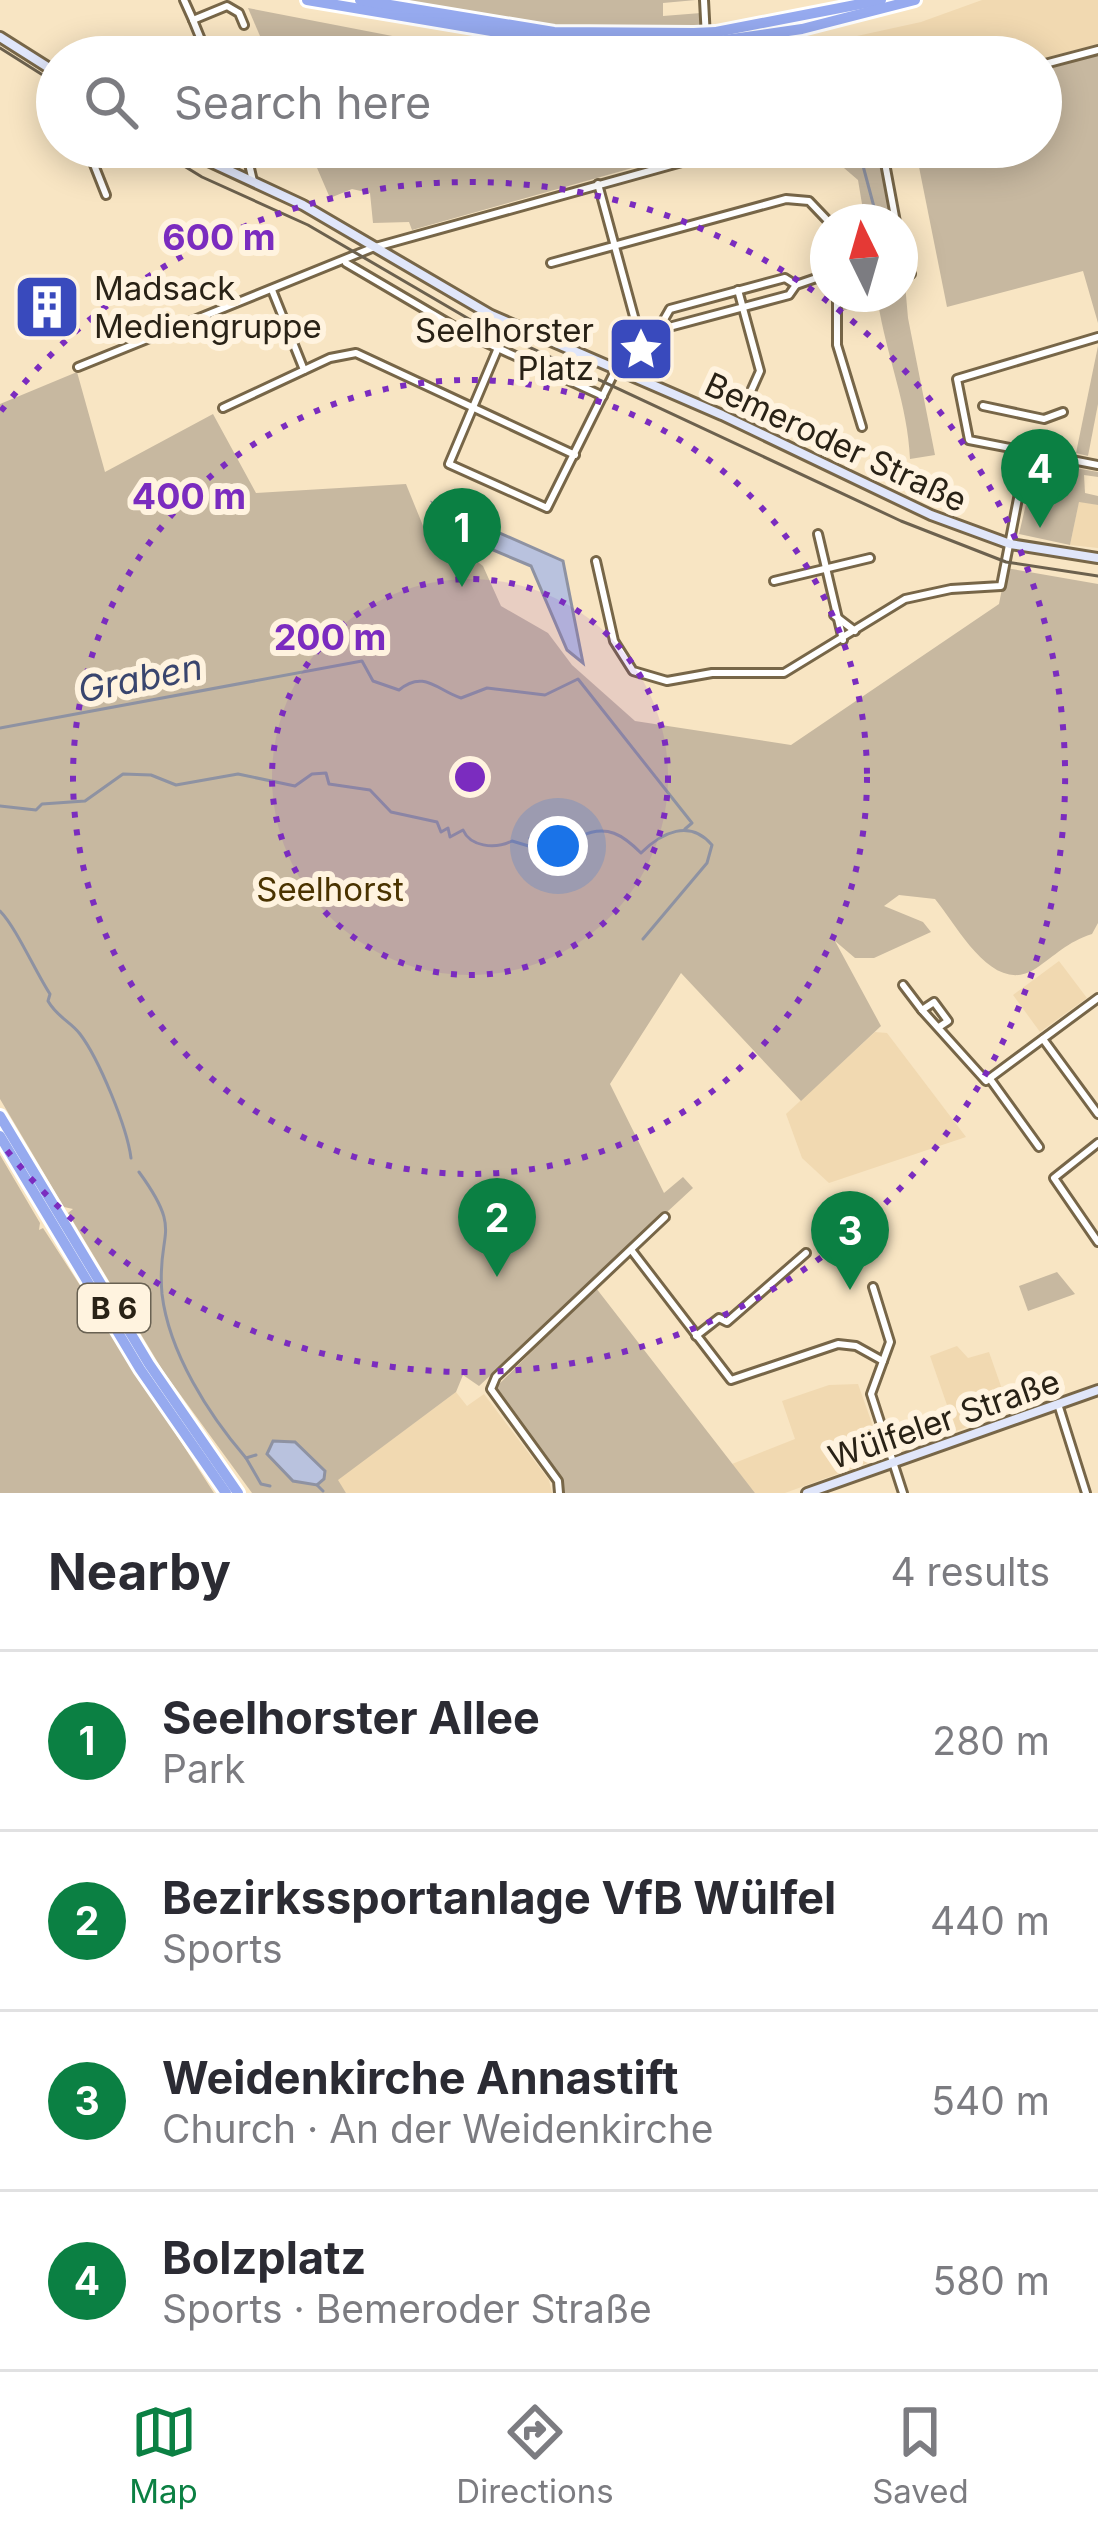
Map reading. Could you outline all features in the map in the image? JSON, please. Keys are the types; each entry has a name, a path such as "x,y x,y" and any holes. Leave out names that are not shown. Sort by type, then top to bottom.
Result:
{"highway":[{"path":"307,0 521,36"},
{"path":"360,0 554,32 648,36"},
{"path":"721,36 880,0"},
{"path":"728,36 802,29 915,0"},
{"name":"B 6","path":"0,1116 149,1364 238,1493"},
{"name":"B 6","path":"0,1136 140,1369 226,1493"}],"main road":[{"path":"0,38 36,60"},
{"name":"Bemeroder Straße","path":"220,168 303,205 491,315 617,368 931,515 1010,544 1098,558"},
{"name":"Wülfeler Straße","path":"807,1493 1098,1390"}],"street":[{"path":"184,0 199,36"},
{"path":"704,0 706,36"},
{"path":"193,20 226,6 239,13 244,25"},
{"path":"1062,59 1098,50"},
{"path":"95,168 106,195"},
{"path":"252,184 253,168"},
{"path":"78,367 371,248 652,168"},
{"path":"886,168 893,204"},
{"path":"598,184 639,334"},
{"path":"551,263 786,200 812,204"},
{"path":"344,262 498,348 603,396"},
{"path":"658,330 670,309 784,278 796,285"},
{"path":"498,348 448,464 547,508 632,337 789,295 796,285 810,280"},
{"path":"271,289 304,370"},
{"path":"738,290 760,371 752,389"},
{"path":"837,312 837,345 862,427"},
{"path":"1098,337 959,374 969,440 1098,465"},
{"path":"223,408 304,370 356,353 575,455"},
{"path":"983,406 1044,419 1063,412"},
{"path":"962,409 974,407"},
{"path":"596,561 619,654 644,677 667,681 712,674 784,673 920,595 1001,586 1027,452"},
{"path":"818,534 843,640"},
{"path":"774,581 870,558"},
{"path":"834,615 854,631"},
{"path":"903,985 978,1079 990,1079 1098,998"},
{"path":"922,1010 934,1002 948,1021 939,1028"},
{"path":"1042,1039 1098,1114"},
{"path":"990,1079 1040,1147"},
{"path":"1098,1143 1054,1178 1098,1242"},
{"path":"559,1493 558,1480 491,1389 496,1377 665,1217"},
{"path":"632,1251 733,1381 838,1344 856,1346 883,1360"},
{"path":"696,1336 719,1318 727,1322 806,1253"},
{"path":"873,1287 890,1335 871,1394 903,1493"},
{"path":"1058,1404 1087,1493"}],"shaded area":[{"path":"982,0 1098,0 1098,44 1062,53 1062,36 857,36 921,22"},
{"path":"1079,501 1098,505 1098,548 1070,545"},
{"path":"1059,961 1087,998 1040,1032 1013,995"},
{"path":"875,1032 887,1033 966,1137 829,1183 802,1158 786,1114"},
{"path":"957,1346 968,1358 989,1352 1010,1412 956,1431 930,1356"},
{"path":"858,1384 884,1457 785,1493 755,1493 732,1464 795,1439 782,1401 829,1385"},
{"path":"456,1392 467,1406 484,1394 549,1480 552,1493 346,1493 337,1480"}],"green space":[{"path":"385,0 696,0 663,3 663,16 701,13 702,27 535,25"},
{"path":"248,8 393,36 260,36"},
{"path":"1098,55 1098,323 1083,271 947,307 919,168 1062,168 1062,65"},
{"path":"317,168 632,168 412,230 409,222 373,223 370,193 352,189 330,198"},
{"path":"844,168 888,168 895,204 862,204 858,180"},
{"path":"880,312 907,312 935,455 910,459"},
{"path":"1098,346 1098,404 1088,456 1076,453"},
{"name":"Seelhorst","path":"77,372 105,472 213,414 256,493 406,484 430,543 432,527 483,566 501,606 548,633 572,665 635,721 791,745 999,604 1006,568 1098,584 1098,923 1092,934 1035,969 1020,975 1005,973 978,955 935,899 899,895 884,906 923,922 931,932 874,958 855,958 835,941 881,1026 801,1101 681,973 610,1084 664,1193 683,1177 693,1188 479,1386 463,1375 456,1392 338,1480 346,1493 252,1493 163,1371 68,1213 73,1209 64,1207 0,1099 0,404"},
{"path":"1036,461 1098,472 1098,477 1084,475 1085,493 1098,496 1098,505 1079,502 1070,545 1019,534"},
{"path":"0,1155 40,1223 39,1230 43,1228 214,1493 0,1493"},
{"path":"1057,1272 1075,1294 1028,1311 1019,1286"},
{"path":"596,1288 755,1493 562,1493 559,1477 495,1388"}],"water":[{"path":"434,504 563,561 583,663 567,650 531,566 453,533"},
{"path":"273,1441 295,1442 325,1471 324,1479 317,1485 293,1481 267,1454"}],"waterway":[{"path":"864,168 873,204"},
{"name":"Graben","path":"0,728 362,661 373,681 399,690 424,681 461,698 487,688 545,695 578,679 692,823 685,829"},
{"path":"0,806 36,810 42,804 85,801 123,774 151,775 176,785 238,774 295,786 312,774 326,773 329,784 370,790 391,812 437,822 441,832 448,828 450,837 463,830 483,845 512,841 532,847 530,838 554,844 571,833 607,831 641,853 676,831 695,832 712,845 707,863 643,939"},
{"path":"0,911 50,994 48,1001 80,1034 95,1060 118,1112 131,1158"},
{"path":"139,1172 165,1221 162,1294 182,1360 232,1441 246,1458 256,1455"},
{"path":"246,1458 261,1484 270,1486"},
{"path":"317,1485 323,1491"}],"tram line":[{"path":"0,48 36,71"},
{"path":"187,168 308,225 469,319 901,521 1006,562 1098,576"}],"place":[{"name":"Madsack Mediengruppe","path":"47,307"},
{"name":"Seelhorster Platz","path":"641,349"},
{"name":"Bolzplatz","path":"1040,528"},
{"name":"Seelhorster Allee","path":"462,587"},
{"name":"Bezirkssportanlage VfB Wülfel","path":"497,1277"},
{"name":"Weidenkirche Annastift","path":"850,1290"}]}
